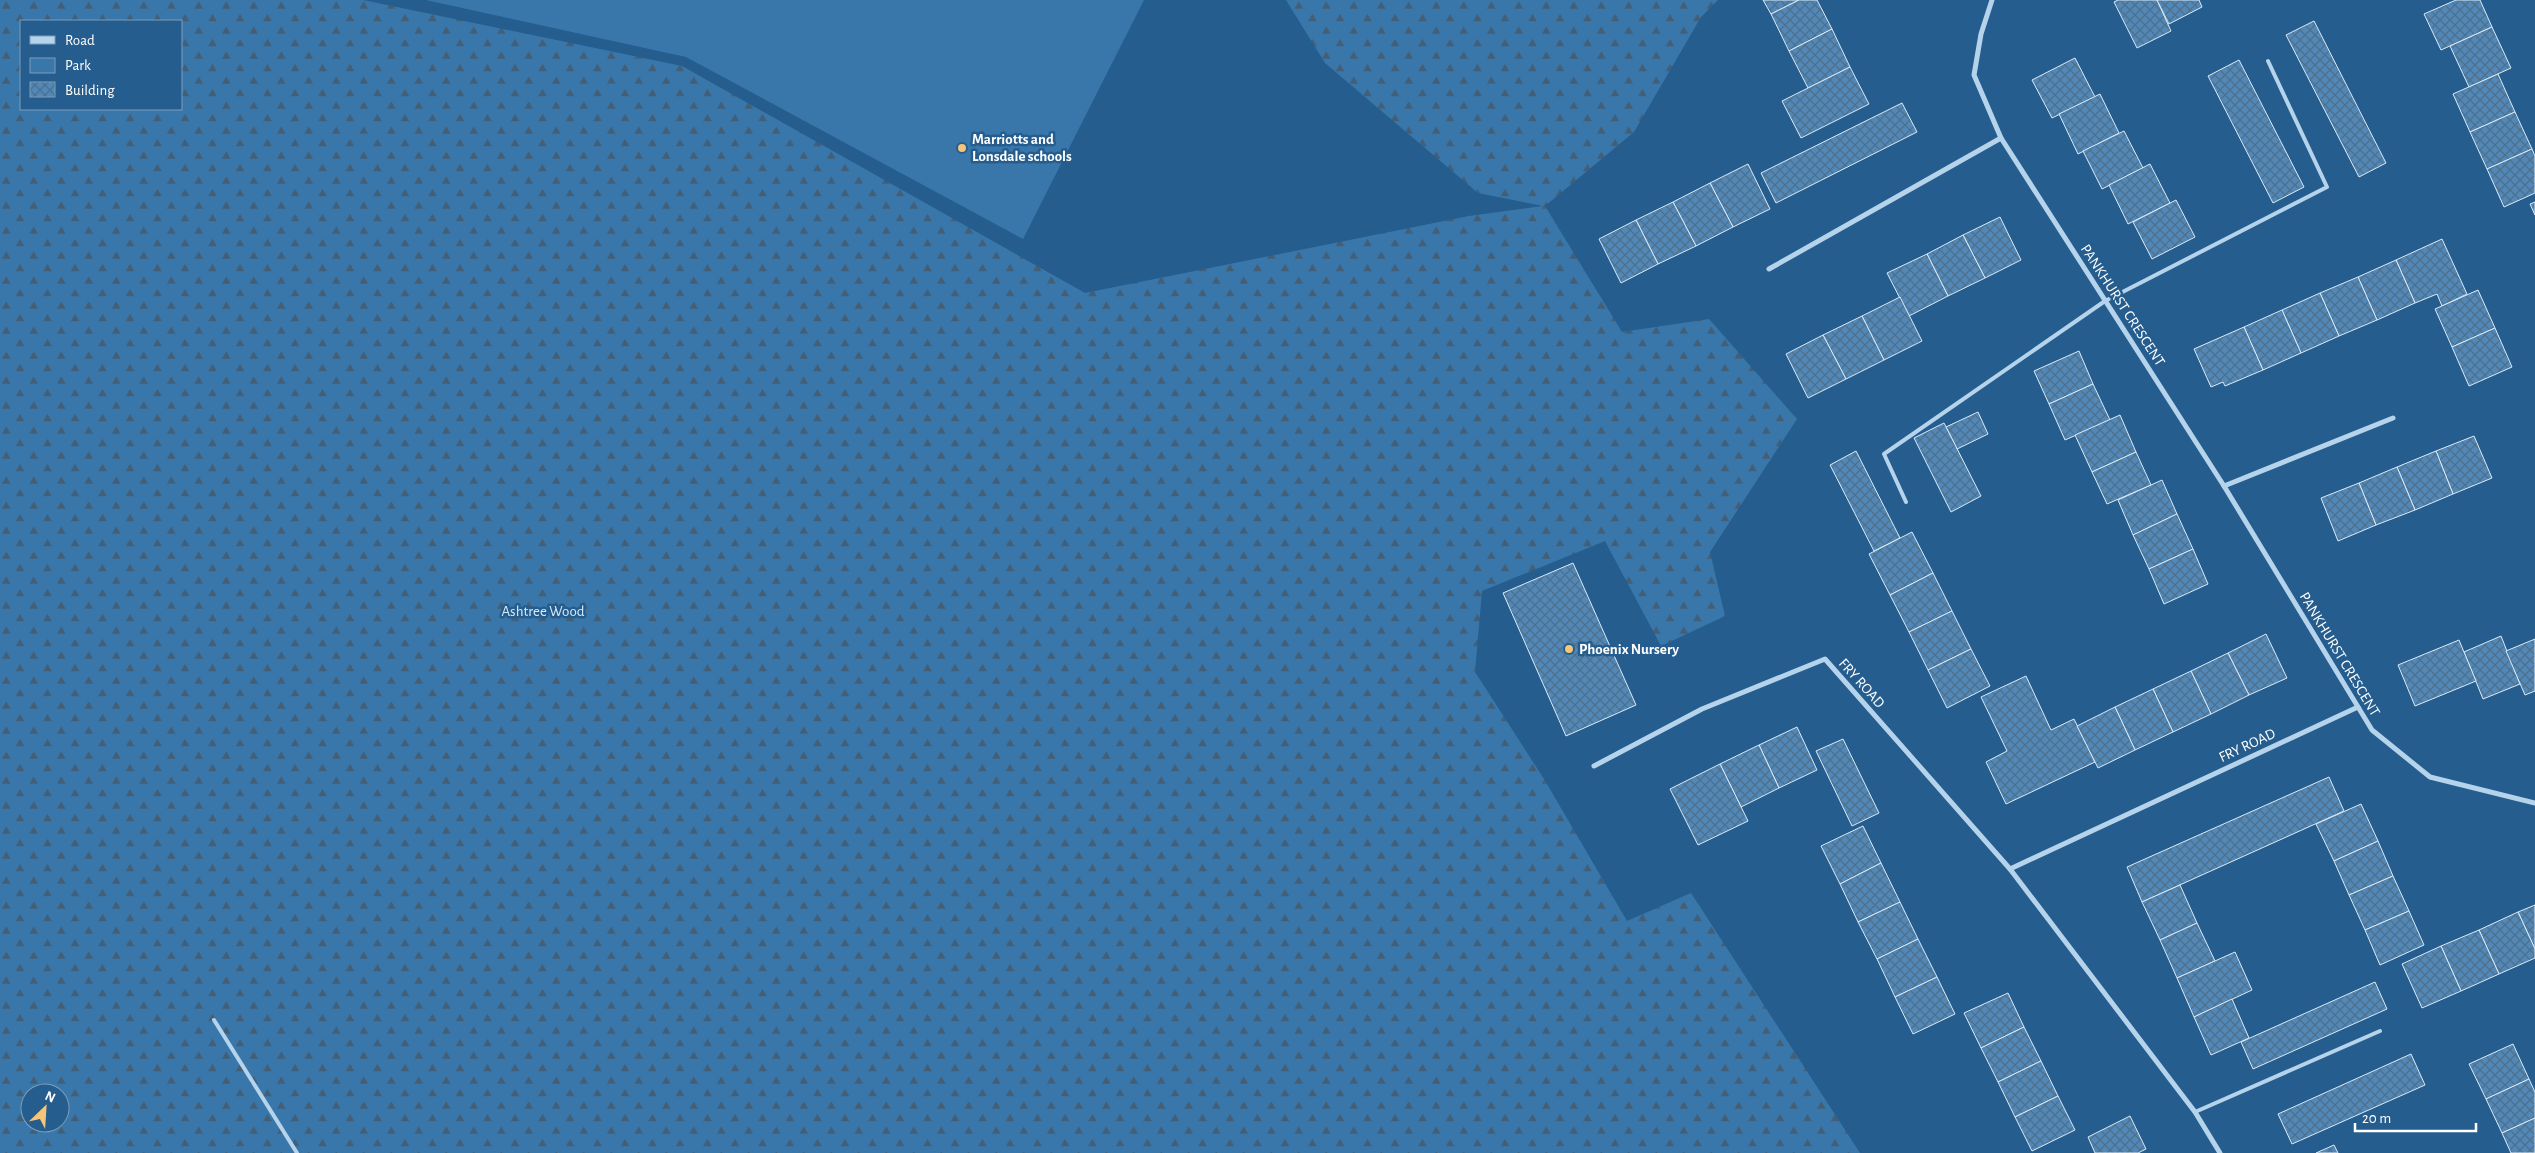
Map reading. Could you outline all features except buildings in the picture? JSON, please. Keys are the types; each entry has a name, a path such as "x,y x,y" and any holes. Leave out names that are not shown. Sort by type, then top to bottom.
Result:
{"street":[{"name":"PANKHURST CRESCENT","path":"1992,0 1981,34 1974,75 2000,138 2224,486 2372,730 2430,777 2535,803"},
{"path":"1769,269 2000,138"},
{"path":"2224,486 2393,418"},
{"name":"FRY ROAD","path":"1594,766 1702,709 1825,659 2010,869 2195,1112 2220,1153"},
{"name":"FRY ROAD","path":"2010,869 2358,707"}],"lane":[{"path":"1906,502 1884,454 2106,301 2327,187 2268,61"},
{"path":"214,1020 296,1153"},
{"path":"2195,1112 2380,1031"}],"green space":[{"name":"Ashtree Wood","path":"0,0 363,0 682,66 1085,293 1469,216 1543,206 1478,193 1325,63 1286,0 1718,0 1701,17 1634,132 1545,206 1622,332 1709,319 1797,419 1710,552 1725,616 1661,646 1605,541 1482,591 1475,672 1544,779 1627,921 1691,893 1860,1153 0,1153"},
{"name":"Marriotts and Lonsdale schools","path":"426,0 1144,0 1023,239 686,57"}],"place":[{"name":"Marriotts and Lonsdale schools","path":"962,148"},
{"name":"Phoenix Nursery","path":"1569,649"}]}
